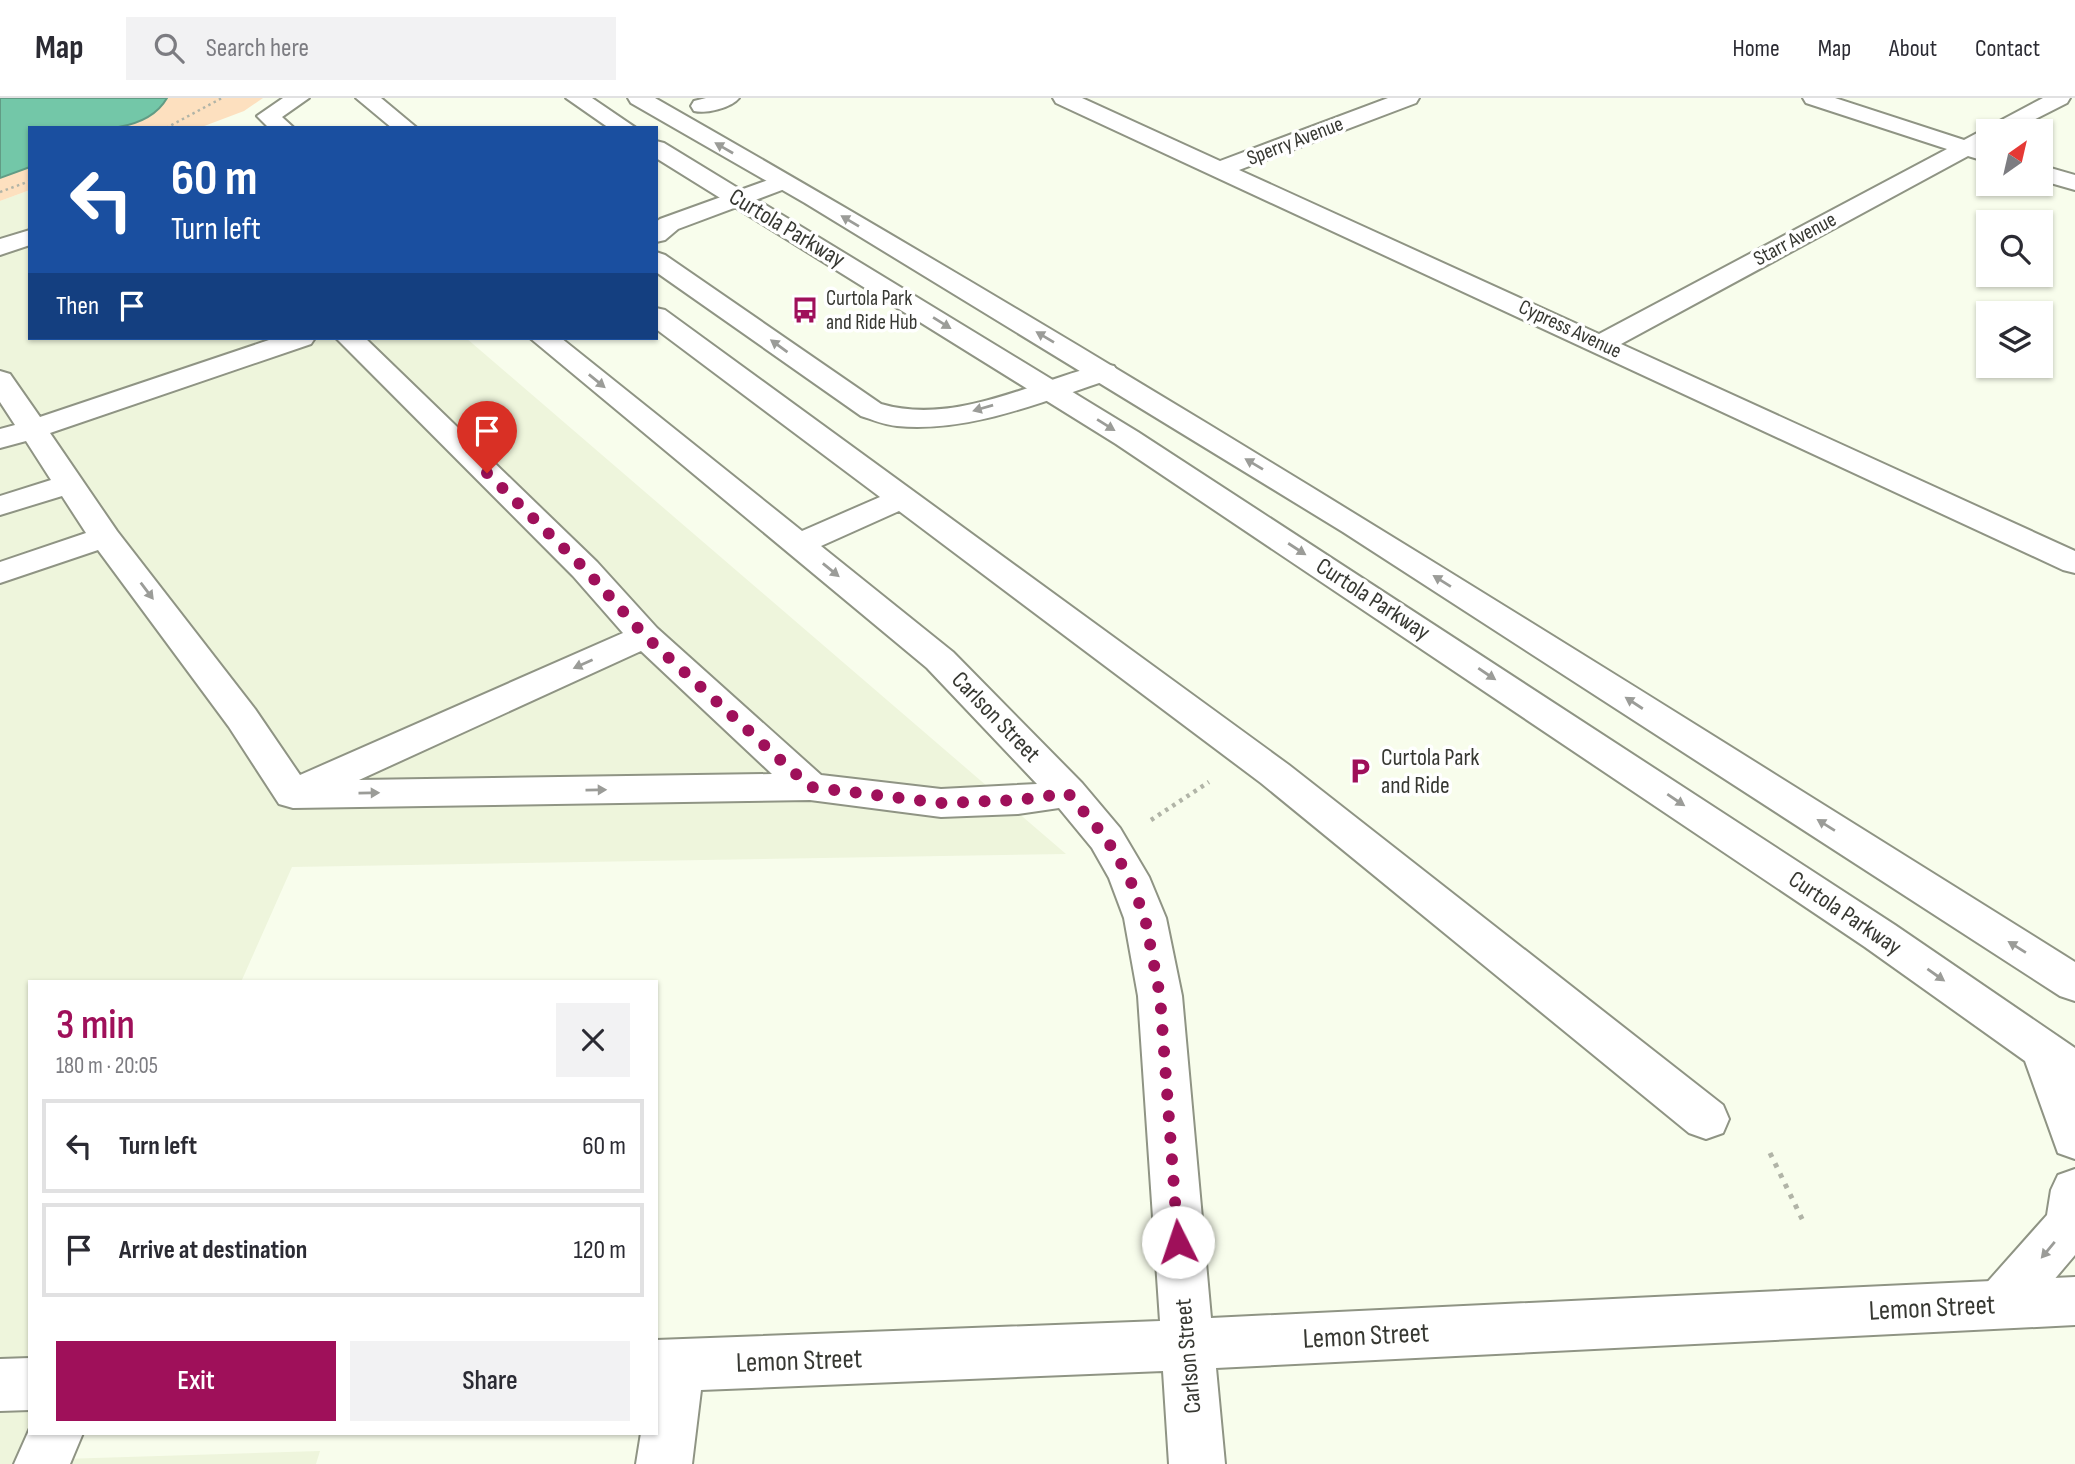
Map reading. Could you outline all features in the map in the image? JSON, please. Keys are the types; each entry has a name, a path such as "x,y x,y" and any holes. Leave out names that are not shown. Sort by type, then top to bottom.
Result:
{"street":[{"path":"280,126 268,116 298,98"},
{"path":"367,98 403,126"},
{"path":"578,98 622,126"},
{"name":"Curtola Parkway","path":"639,98 1104,372 1354,525 2075,984"},
{"path":"702,106 728,98"},
{"name":"Cypress Avenue","path":"1064,98 1602,343 2075,563"},
{"name":"Sperry Avenue","path":"1220,169 1408,98"},
{"path":"1814,98 1976,151"},
{"path":"2019,119 2059,98"},
{"name":"Curtola Parkway","path":"658,149 1049,388 1418,628 1880,936 2059,1061"},
{"name":"Starr Avenue","path":"1602,343 1976,152"},
{"path":"2053,176 2075,183"},
{"path":"658,233 669,224 782,183"},
{"path":"0,247 28,238"},
{"path":"658,261 871,411 891,418 939,419 1104,372"},
{"path":"658,317 1250,755 1706,1119"},
{"path":"0,439 295,340"},
{"path":"352,340 585,569 645,636 810,787"},
{"name":"Carlson Street","path":"546,340 940,660 1068,793 1106,838 1129,877 1145,918 1160,996 1197,1464"},
{"path":"0,380 105,537 242,718 293,794"},
{"path":"0,506 69,484"},
{"path":"799,544 903,498"},
{"path":"0,573 105,537"},
{"path":"293,794 645,636"},
{"path":"293,794 810,787 941,803 1018,800 1068,793"},
{"path":"2059,1061 2075,1139"},
{"path":"2001,1304 2070,1224 2075,1190"},
{"name":"Lemon Street","path":"666,1365 935,1357 2075,1301"},
{"path":"664,1464 666,1365"},
{"path":"0,1385 28,1384"},
{"path":"42,1464 54,1435"}],"path":[{"path":"170,126 222,98"},
{"path":"0,192 28,182"},
{"path":"1151,820 1250,755"},
{"path":"1770,1153 1805,1225"}],"shaded area":[{"path":"0,98 263,98 244,111 204,126 28,126 28,191 0,201"},
{"path":"0,98 167,98 156,111 124,126 28,126 28,168 0,178"},
{"path":"28,191 28,340 468,340 1066,854 292,867 242,980 28,980 30,1460 320,1451 316,1464 0,1464 0,201"}],"place":[{"name":"Curtola Park and Ride Hub","path":"805,310"},
{"name":"Curtola Park and Ride","path":"1360,771"}],"route":[{"path":"487,473 585,569 645,636 810,787 941,803 1018,800 1068,793 1106,838 1129,877 1145,918 1160,996 1178,1242"}]}
